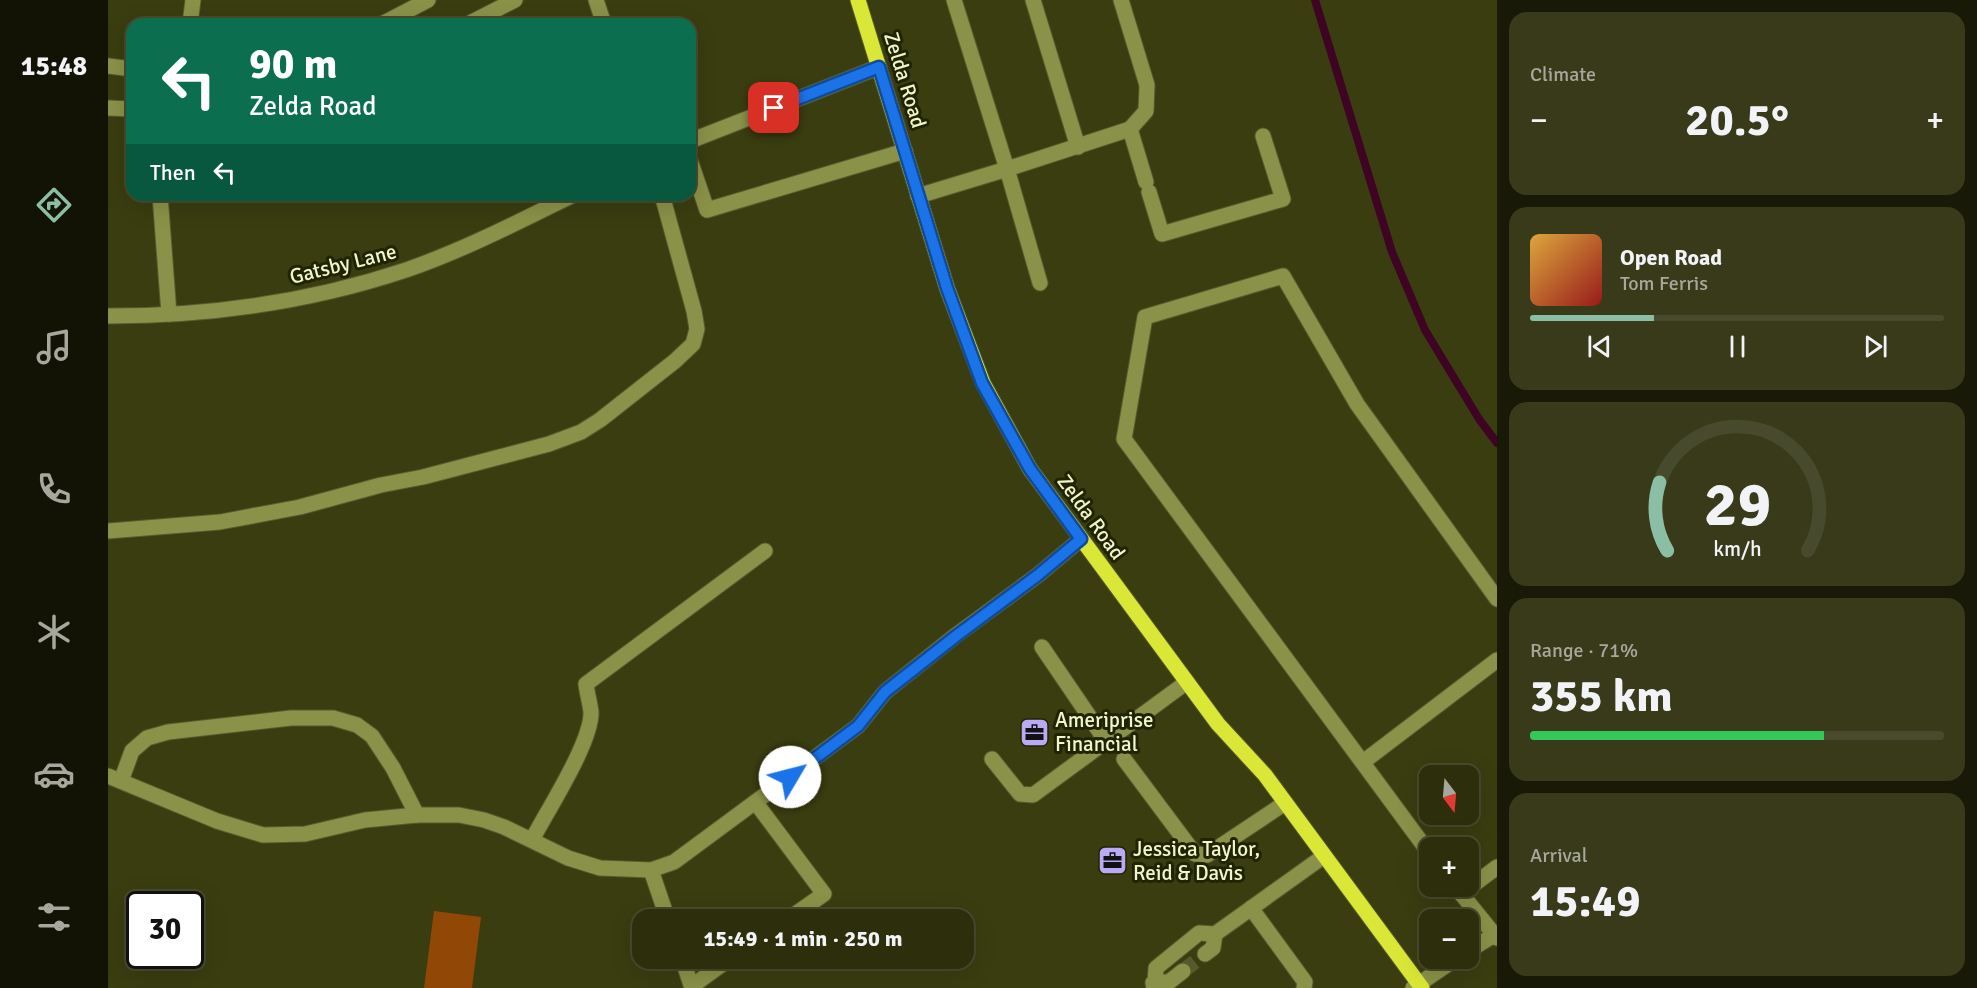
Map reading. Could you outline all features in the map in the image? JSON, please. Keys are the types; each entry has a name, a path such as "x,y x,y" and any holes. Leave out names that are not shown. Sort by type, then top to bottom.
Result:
{"main road":[{"name":"Zelda Road","path":"858,0 947,288 982,383 1030,469 1218,724 1265,775 1418,987"}],"street":[{"path":"191,18 193,0"},
{"path":"394,18 428,0"},
{"path":"480,18 515,0"},
{"path":"596,0 602,18"},
{"path":"954,0 1040,283"},
{"path":"1033,0 1078,147"},
{"path":"918,196 1130,129 1146,111 1147,85 1121,0"},
{"path":"108,66 126,68"},
{"path":"696,139 879,67"},
{"path":"108,108 126,109"},
{"path":"1130,129 1162,234 1283,199 1263,136"},
{"path":"696,178 707,210 905,151"},
{"path":"160,201 169,314"},
{"name":"Gatsby Lane","path":"108,316 242,309 339,289 405,270 474,243 561,201"},
{"path":"108,531 220,522 300,507 381,485 469,466 549,444 580,432 619,405 693,344 697,329 694,311 664,201"},
{"path":"1419,839 1124,439 1145,317 1283,276 1357,404 1497,599"},
{"path":"417,814 393,768 372,736 357,725 333,718 291,718 168,732 147,738 132,751 114,778 217,821 263,835 305,834 365,820 417,814 459,815 504,827 568,858 600,868 651,870 674,862 858,726 885,692 1038,575 1081,539"},
{"path":"532,840 581,748 588,730 591,713 586,684 765,551"},
{"path":"1041,647 1106,741"},
{"path":"1363,762 1497,660"},
{"path":"992,759 1020,794 1033,795 1187,682"},
{"path":"1124,759 1195,854 1207,855 1285,803"},
{"path":"756,803 824,894 803,909"},
{"path":"1183,971 1169,982 1155,985 1155,968 1200,933 1215,934 1324,856"},
{"path":"1479,878 1497,867"},
{"path":"651,870 664,909"},
{"path":"1464,897 1496,936 1479,945"},
{"path":"1251,908 1305,982 1304,988"},
{"path":"1206,954 1213,948 1215,934"},
{"path":"686,969 692,987 716,969"},
{"path":"1418,987 1442,969"}],"shaded area":[{"path":"434,911 481,917 472,988 424,988"}],"waterway":[{"path":"1315,0 1392,252 1425,330 1479,419 1497,443"}],"tunnel":[{"path":"1183,971 1205,954"}],"place":[{"name":"Ameriprise Financial","path":"1034,732"},
{"name":"Jessica Taylor, Reid & Davis","path":"1112,861"}],"route":[{"path":"774,108 879,67 947,288 982,383 1030,469 1081,539 1038,575 885,692 858,726 790,777"}]}
